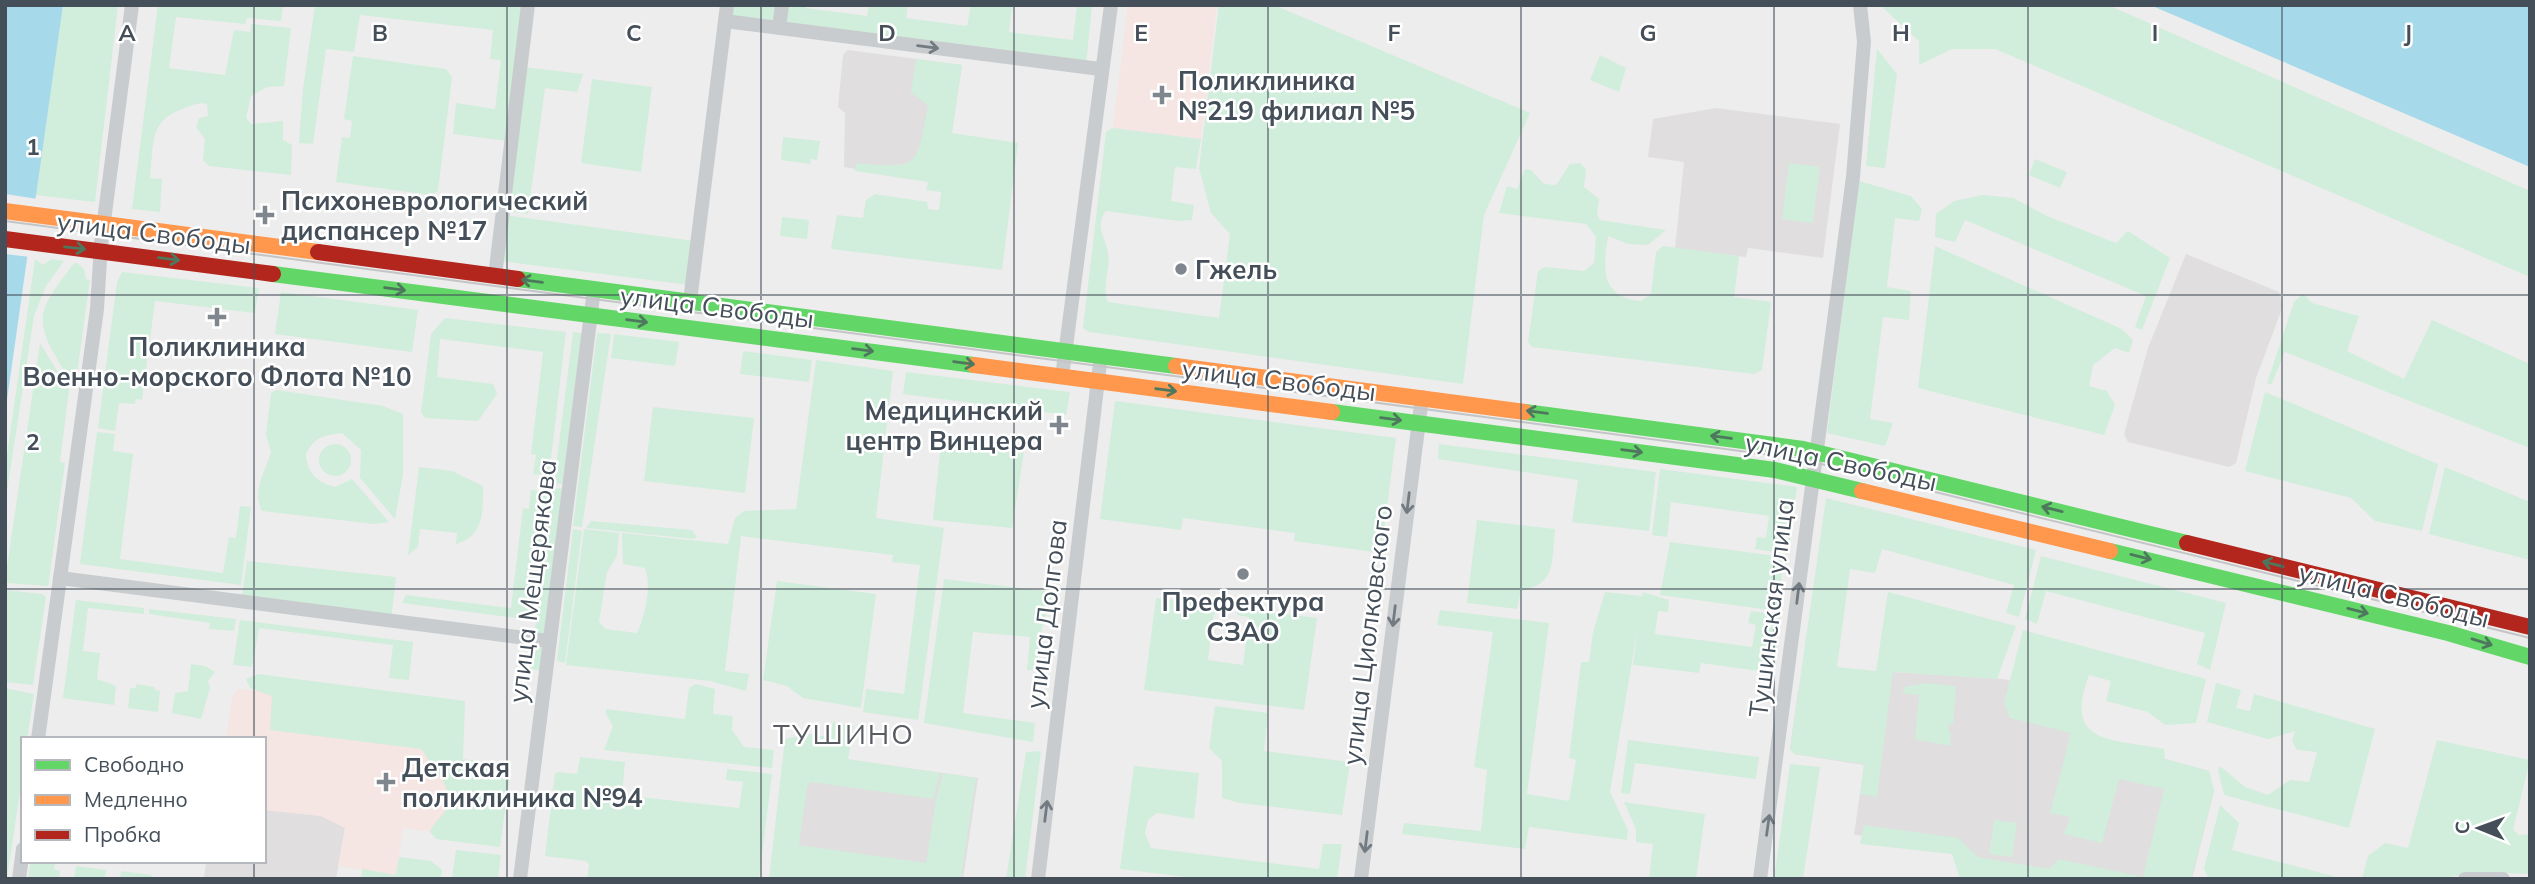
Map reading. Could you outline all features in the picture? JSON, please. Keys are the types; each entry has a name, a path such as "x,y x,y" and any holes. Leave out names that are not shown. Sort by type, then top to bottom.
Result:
{"main road":[{"name":"улица Свободы","path":"5,211 1422,397 1817,452 2530,627"},
{"name":"улица Свободы","path":"5,239 1813,477 2448,633 2525,657"}],"street":[{"path":"38,737 97,309 101,251 132,5"},
{"path":"495,276 528,5"},
{"path":"690,301 727,5"},
{"path":"779,28 782,5"},
{"path":"1062,377 1100,69 1111,5"},
{"name":"Тушинская улица","path":"1760,879 1853,177 1864,42 1860,5"},
{"path":"725,21 1100,69"},
{"name":"улица Мещерякова","path":"520,879 594,289"},
{"name":"улица Долгова","path":"1038,879 1101,355"},
{"name":"улица Циолковского","path":"1361,879 1422,397"},
{"path":"60,578 550,641"},
{"path":"2465,879 2503,879"}],"shaded area":[{"name":"Поликлиника №219 филиал №5","path":"1128,5 1217,5 1201,139 1113,128"},
{"path":"848,50 962,65 943,191 928,180 844,167 845,113 838,107 843,55"},
{"path":"1716,108 1840,124 1823,258 1748,248 1746,257 1675,248 1684,162 1648,157 1653,119"},
{"path":"2186,254 2279,292 2283,306 2256,378 2236,463 2229,467 2128,442 2124,434 2148,348"},
{"path":"1876,671 2004,679 2046,691 2038,724 2209,771 2214,791 2192,879 2046,879 1968,864 1956,844 1854,835 1864,765 1794,754 1790,749 1798,690"},
{"name":"Детская поликлиника №94","path":"238,689 281,694 392,726 448,764 510,770 448,834 403,828 396,875 338,866 345,828 321,816 266,810 266,737 226,737 232,698"},
{"path":"794,752 978,778 963,879 776,879"},
{"path":"266,810 321,816 345,828 336,879 204,879 206,863 266,863"}],"green space":[{"path":"63,5 118,5 95,202 35,195"},
{"path":"158,5 283,5 281,21 247,18 245,24 176,17 169,68 225,75 234,30 250,32 251,24 291,28 284,86 267,87 251,96 246,118 251,124 283,121 283,140 292,145 291,175 209,166 203,160 205,139 196,127 199,118 208,116 207,104 196,104 164,119 155,135 150,178 162,179 160,212 132,209"},
{"path":"315,5 525,5 508,141 453,134 456,103 495,109 501,60 490,59 493,30 360,15 354,52 326,49 313,144 299,143 303,89"},
{"path":"730,5 779,5 776,25 728,19"},
{"path":"786,5 806,5 806,8 867,16 869,5 908,5 906,18 967,26 971,5 1012,7 1009,32 1073,40 1077,5 1092,5 1086,65 783,26"},
{"path":"1219,5 1274,5 1530,113 1484,215 1463,384 1089,332 1083,328 1106,132 1113,128 1201,139 1196,169 1175,167 1171,201 1194,205 1192,220 1178,221 1106,211 1103,216 1101,227 1109,259 1105,290 1108,302 1219,318 1230,234 1211,213 1199,168"},
{"path":"1880,5 2108,5 2530,191 2530,277 1995,49 1952,49 1919,65 1919,41"},
{"path":"1877,49 1897,74 1885,168 1866,166"},
{"path":"1600,55 1626,68 1619,92 1590,80"},
{"path":"353,56 446,69 452,77 438,191 430,195 336,182 342,137 350,138 352,121 344,119"},
{"path":"916,59 962,65 952,133 1018,143 1002,270 831,249 837,215 863,218 866,200 875,194 927,202 928,209 939,210 941,192 926,190 928,182 855,171 856,163 904,164 912,160 917,152 928,105 911,93"},
{"path":"523,67 583,74 577,92 545,88 528,214 505,211"},
{"path":"592,79 652,87 641,172 581,163"},
{"path":"783,137 820,141 817,160 811,159 810,164 781,160"},
{"path":"2035,159 2067,172 2060,188 2029,175"},
{"path":"1580,163 1586,169 1584,187 1599,199 1597,214 1600,220 1666,230 1648,245 1628,244 1608,236 1605,270 1611,287 1618,294 1641,301 1651,294 1656,252 1663,246 1739,256 1734,297 1771,302 1762,370 1754,374 1532,347 1528,342 1538,271 1545,267 1584,271 1594,263 1596,237 1586,224 1499,213 1507,186 1517,189 1525,169 1531,170 1544,184 1556,185 1570,164"},
{"path":"1789,163 1820,167 1813,223 1782,219"},
{"path":"1859,181 1911,196 1922,209 1919,221 1895,218 1887,287 1911,291 1909,320 1883,317 1870,419 1893,423 1885,446 1827,433"},
{"path":"1983,195 2013,198 2047,216 2116,243 2128,231 2170,258 2142,330 2135,327 2146,296 1965,220 1955,242 1935,237 1936,214 1954,201"},
{"path":"505,215 695,241 689,285 500,261"},
{"path":"782,217 809,220 807,239 780,236"},
{"path":"1935,246 2122,329 2133,340 2129,353 2115,348 2093,365 2089,386 2107,391 2115,405 2104,435 1918,388"},
{"path":"35,259 43,265 52,259 64,261 46,286 34,316 5,504 5,469"},
{"path":"77,263 84,269 86,279 90,280 75,388 48,340 43,317 50,297 73,264"},
{"path":"122,272 259,288 255,313 155,301 142,400 136,399 135,404 119,403 115,431 98,428 117,282"},
{"path":"281,292 418,310 412,352 275,334"},
{"path":"2303,294 2312,303 2359,316 2347,351 2404,379 2432,320 2530,364 2530,448 2285,352 2271,385 2267,383 2294,302"},
{"path":"445,318 566,332 549,475 533,474 536,455 531,454 543,352 440,339 437,377 493,384 497,394 478,421 425,418 421,412 431,334"},
{"path":"573,332 586,334 567,485 554,483"},
{"path":"597,333 611,334 582,527 573,526"},
{"path":"614,334 679,342 675,366 611,358"},
{"path":"40,343 69,390 60,462 65,463 48,586 8,583 5,580"},
{"path":"743,351 812,360 809,382 740,374"},
{"path":"816,360 893,371 876,518 944,528 918,720 863,712 866,689 904,694 920,565 892,562 893,555 741,536 725,671 749,674 746,691 710,681 566,665 584,529 619,533 617,556 607,572 599,622 606,629 637,633 647,601 647,575 645,568 623,564 622,533 728,544 735,518 744,511 796,509"},
{"path":"906,372 1070,392 1066,415 903,394"},
{"path":"277,390 383,406 403,414 403,475 395,519 360,478 361,450 342,433 325,436 312,444 306,455 311,472 323,483 335,487 352,479 389,522 374,524 262,511 258,496 260,481 271,452 266,435 271,393"},
{"path":"2265,392 2438,464 2422,531 2375,521 2351,498 2245,471"},
{"path":"1115,401 1396,438 1381,553 1294,541 1295,533 1183,518 1181,530 1100,519"},
{"path":"653,407 754,418 745,493 644,481"},
{"path":"97,432 115,434 113,451 133,454 120,559 223,573 229,537 236,538 240,506 251,507 241,585 80,564"},
{"path":"941,443 1024,452 1012,528 933,520"},
{"path":"335,444 346,449 351,460 346,471 335,476 324,471 319,460 324,449"},
{"path":"1439,444 1656,472 1649,531 1572,522 1578,480 1438,459"},
{"path":"419,467 452,471 483,486 482,514 472,535 456,544 457,533 420,529 418,547 408,555"},
{"path":"2445,467 2530,502 2530,560 2429,534"},
{"path":"1660,469 1797,487 1788,554 1755,549 1757,537 1766,538 1769,516 1671,502 1667,537 1652,535"},
{"path":"553,488 567,489 548,639 534,637"},
{"path":"531,490 547,492 530,620 402,603 406,595 511,608 523,508 529,509"},
{"path":"1826,498 2036,550 2019,617 2006,613 2014,585 1882,549 1875,573 1850,569 1837,667 1876,671 1888,592 2016,626 1997,679 1893,672 1877,797 1860,794 1864,764 1794,754 1790,749"},
{"path":"1477,520 1555,529 1552,561 1547,576 1533,587 1521,591 1517,609 1467,603"},
{"path":"591,521 692,530 697,537 694,539 586,528"},
{"path":"573,529 582,531 565,663 557,661"},
{"path":"1670,542 1784,557 1777,611 1660,595"},
{"path":"2041,556 2226,603 2210,670 2197,664 2205,633 2046,591 2037,624 2025,619"},
{"path":"247,561 396,577 391,620 241,601"},
{"path":"944,579 1053,592 1042,628 1036,670 1027,670 1030,637 973,632 963,713 1035,723 1033,742 924,723"},
{"path":"777,581 876,594 861,708 803,698 787,686 763,680"},
{"path":"5,590 42,594 46,597 33,685 5,682"},
{"path":"1605,592 1642,596 1643,592 1669,600 1668,612 1658,611 1655,634 1752,647 1756,625 1748,623 1751,611 1780,615 1773,673 1701,663 1699,673 1633,665 1638,626 1610,792 1628,830 1627,840 1529,827 1525,849 1402,834 1404,823 1481,831 1487,770 1474,767 1493,632 1437,625 1440,610 1549,623 1527,794 1569,801 1576,760 1569,758 1581,662 1589,662 1593,632"},
{"path":"1156,598 1226,606 1226,614 1214,613 1208,660 1243,665 1249,617 1237,615 1238,608 1317,618 1304,710 1144,690"},
{"path":"76,600 144,608 144,614 88,608 83,651 100,653 97,679 116,686 114,705 63,698"},
{"path":"149,609 236,619 234,631 209,629 210,623 149,614"},
{"path":"240,620 413,642 409,680 389,678 393,645 259,628 252,667 233,665"},
{"path":"2023,630 2206,679 2196,723 2165,725 2148,712 2106,701 2111,681 2089,675 2083,698 2082,715 2087,726 2096,734 2164,749 2165,759 2209,771 2214,791 2191,879 1960,879 1952,854 1860,844 1864,825 1958,838 1978,857 2049,869 2059,859 2143,877 2164,789 2119,779 2102,843 2064,834 2070,817 2050,813 2071,733 2010,718 2004,703"},
{"path":"534,641 547,643 543,671 530,669"},
{"path":"191,664 205,666 215,672 208,681 210,688 201,719 172,713 175,693 188,691"},
{"path":"258,674 465,701 463,759 511,766 500,847 436,839 430,832 446,809 448,793 422,749 270,730 272,696 250,688 246,679"},
{"path":"1925,683 1956,686 1953,724 1949,723 1948,731 1951,732 1950,746 1915,739 1919,695 1902,693 1905,687"},
{"path":"2216,683 2241,690 2236,708 2250,711 2254,694 2375,729 2349,828 2224,795 2218,770 2220,766 2245,787 2268,795 2290,780 2309,782 2317,752 2297,750 2292,741 2295,731 2268,739 2207,722"},
{"path":"136,684 155,687 155,690 160,691 158,712 128,708 130,688 136,688"},
{"path":"696,684 715,689 713,714 733,716 732,730 744,747 774,750 772,768 604,750 613,726 606,709 685,719 689,688"},
{"path":"5,688 34,694 27,737 21,737 21,784 7,879"},
{"path":"1215,706 1268,713 1264,751 1350,762 1342,815 1240,803 1222,798 1222,761 1209,748"},
{"path":"833,722 854,726 848,759 940,773 933,799 811,782 807,787 799,845 926,863 943,773 976,778 961,879 769,879 785,739 808,734 830,737"},
{"path":"1628,740 1759,757 1756,779 1635,763 1630,794 1621,793"},
{"path":"2437,740 2530,760 2513,830 2519,835 2530,834 2530,874 2482,872 2436,879 2362,879 2368,856 2385,843 2408,848"},
{"path":"1041,751 1025,879 1006,879 1026,752"},
{"path":"580,757 625,762 622,795 739,808 743,782 726,780 727,769 772,774 759,879 587,879 589,864 586,861 545,856 555,774 577,774"},
{"path":"1790,764 1820,767 1803,879 1774,879"},
{"path":"1134,766 1199,773 1194,819 1157,813 1148,820 1145,833 1151,848 1319,869 1323,844 1342,844 1337,879 1203,879 1120,869"},
{"path":"1624,802 1705,814 1696,879 1649,879 1653,844 1636,842 1636,829"},
{"path":"2220,805 2239,823 2232,850 2345,879 2209,879 2204,869"},
{"path":"1994,820 2017,823 2012,857 1989,854"},
{"path":"456,850 501,855 498,879 452,878"},
{"path":"399,857 431,861 442,870 441,879 361,879 362,869 396,875"},
{"path":"31,863 56,863 54,869 60,871 59,879 28,879"},
{"path":"76,866 106,870 105,879 74,879"},
{"path":"121,871 152,875 151,879 120,879"}],"water":[{"path":"5,5 63,5 5,414"},
{"path":"2150,5 2530,5 2530,167"}],"pier":[{"path":"5,194 38,199 30,257 5,254"}],"tram line":[{"path":"5,221 1801,459 2530,638"}],"traffic: fast":[{"path":"273,274 974,365"},
{"path":"518,279 1176,366"},
{"path":"1332,412 1775,470 1862,491"},
{"path":"1525,412 1803,449 2187,543"},
{"path":"2110,551 2448,633 2530,657"}],"traffic: slow":[{"path":"5,211 318,252"},
{"path":"974,365 1332,412"},
{"path":"1176,366 1525,412"},
{"path":"1862,491 2110,551"}],"traffic: jam":[{"path":"5,239 273,274"},
{"path":"318,252 518,279"},
{"path":"2187,543 2530,627"}],"place":[{"name":"Поликлиника №219 филиал №5","path":"1162,95"},
{"name":"Психоневрологический диспансер №17","path":"265,215"},
{"name":"Гжель","path":"1181,269"},
{"name":"Поликлиника Военно-морского Флота №10","path":"217,317"},
{"name":"Медицинский центр Винцера","path":"1059,425"},
{"name":"Префектура СЗАО","path":"1243,574"},
{"name":"Детская поликлиника №94","path":"386,782"}],"district":[{"name":"ТУШИНО","path":"844,733"}]}
